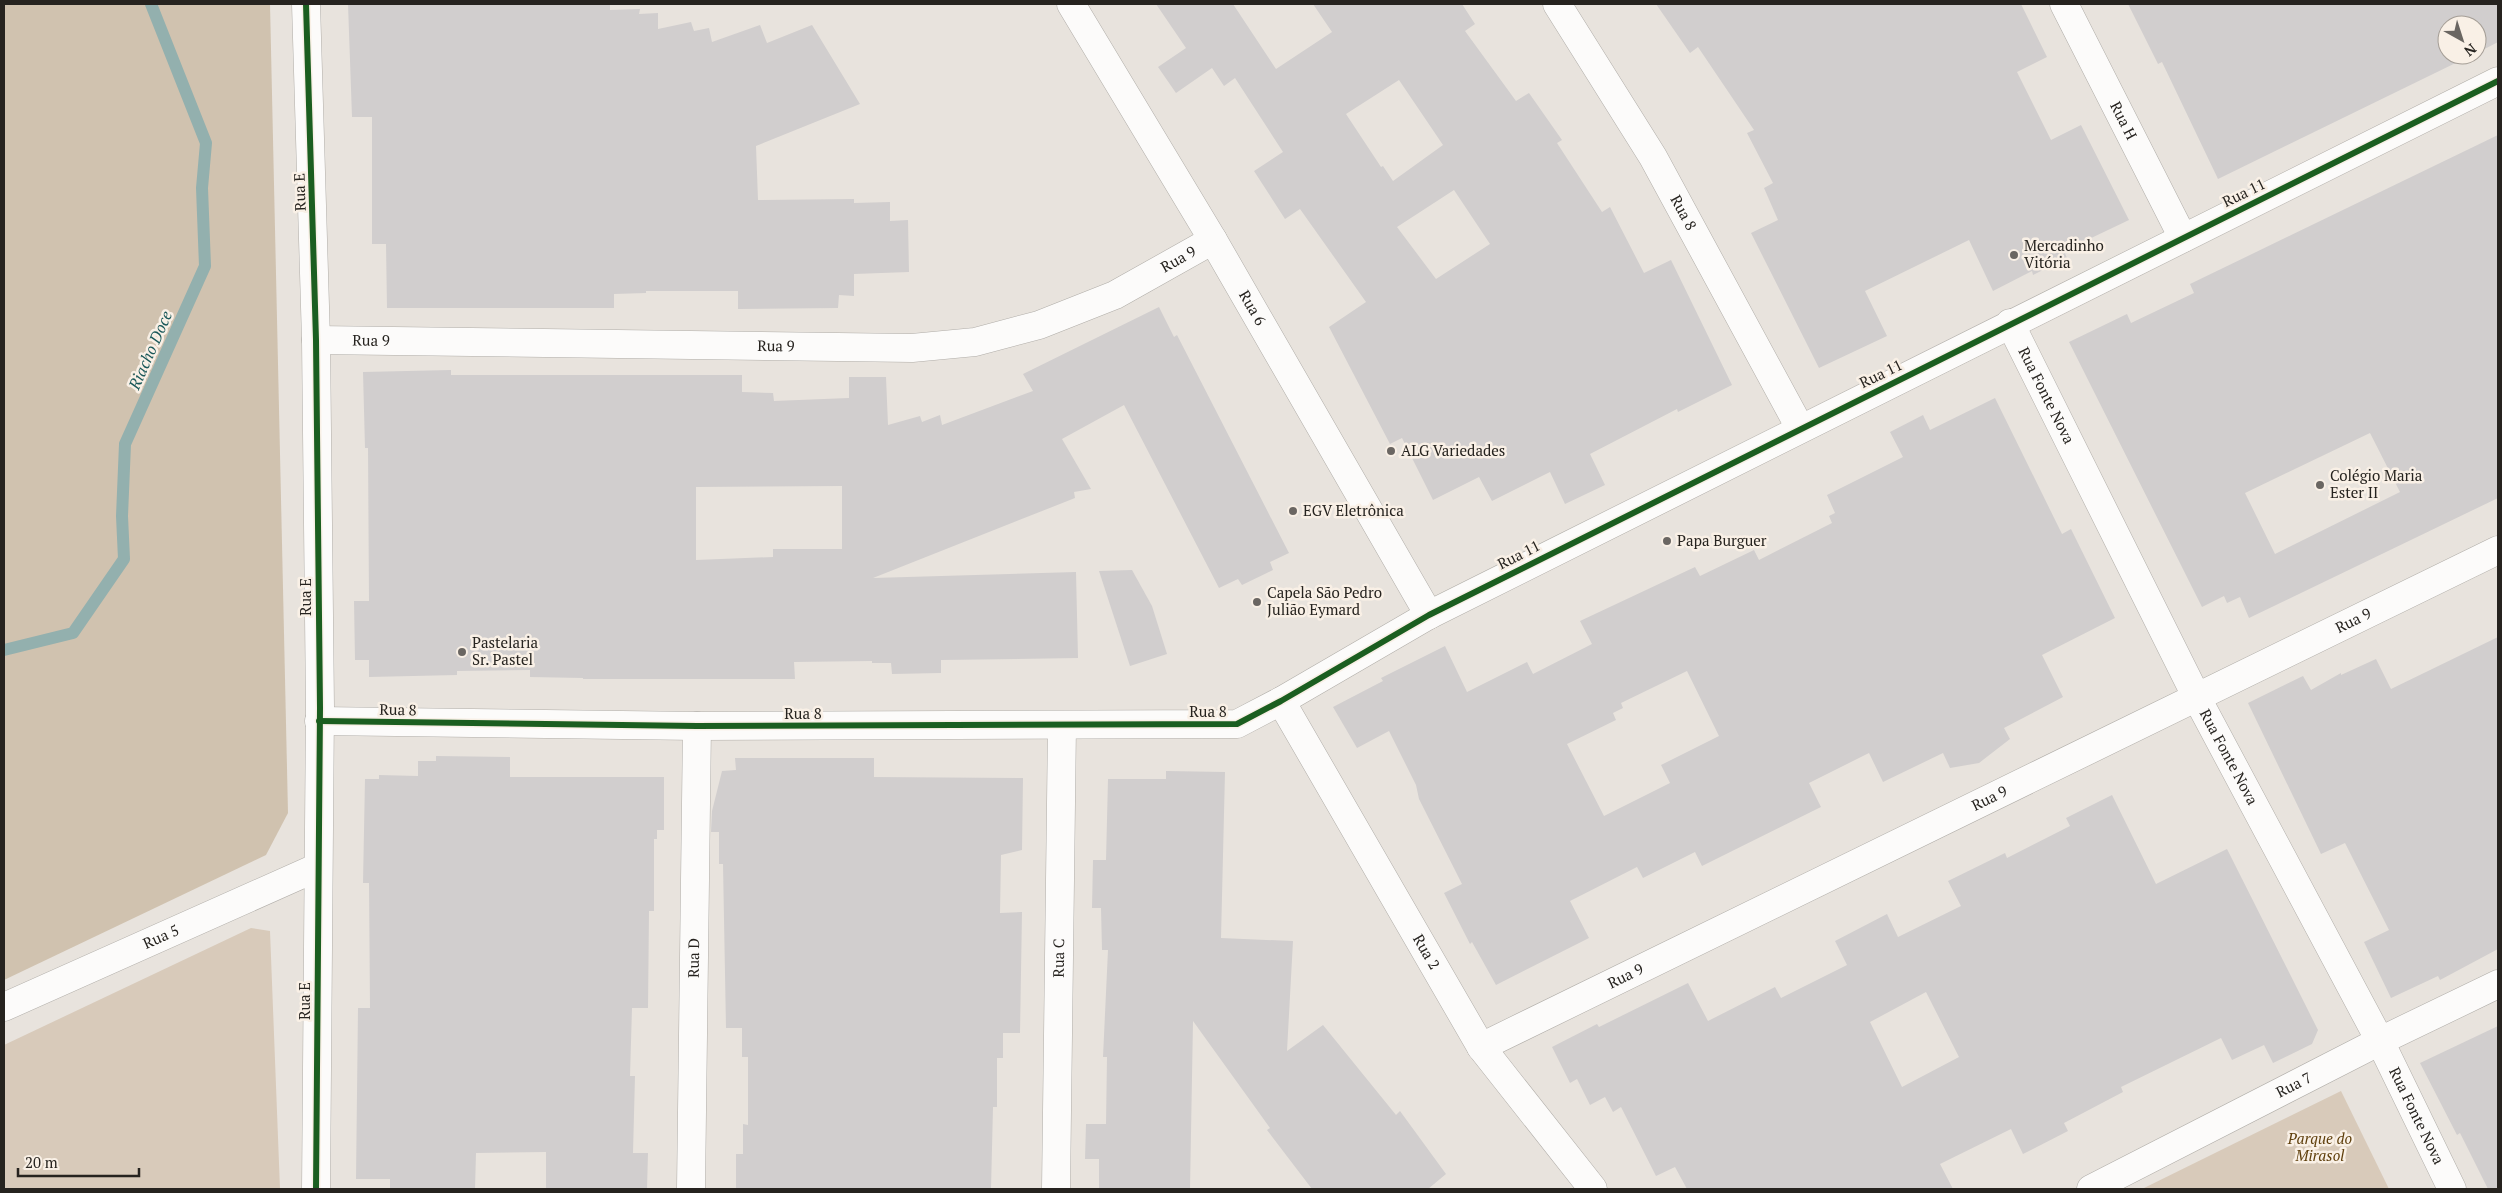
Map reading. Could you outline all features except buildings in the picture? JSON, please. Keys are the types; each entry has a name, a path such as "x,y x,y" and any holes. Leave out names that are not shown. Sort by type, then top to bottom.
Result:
{"street":[{"name":"Rua E","path":"306,4 316,340 319,721 316,1189"},
{"name":"Rua 6","path":"1071,4 1213,240 1429,615"},
{"name":"Rua 8","path":"1557,4 1652,157 1800,428"},
{"name":"Rua H","path":"2064,4 2183,238"},
{"name":"Rua 11","path":"1281,701 1429,615 2010,323 2498,81"},
{"name":"Rua 9","path":"316,340 912,348 975,342 1039,325 1115,295 1213,240"},
{"name":"Rua Fonte Nova","path":"2010,323 2197,698 2380,1041 2452,1189"},
{"name":"Rua 9","path":"1481,1047 2498,550"},
{"name":"Rua 8","path":"319,721 697,726 1237,724 1281,701"},
{"name":"Rua 2","path":"1281,701 1481,1047 1593,1189"},
{"name":"Rua D","path":"692,1189 697,726"},
{"name":"Rua C","path":"1056,1189 1062,726"},
{"name":"Rua 5","path":"4,1007 318,867"},
{"name":"Rua 7","path":"2091,1189 2380,1041 2498,984"}],"green space":[{"path":"251,928 270,931 280,1189 4,1189 4,1045"},
{"name":"Parque do Mirasol","path":"2341,1091 2389,1189 2142,1189"}],"shaded area":[{"path":"4,4 270,4 288,813 266,855 4,980"}],"waterway":[{"name":"Riacho Doce","path":"4,650 73,633 124,559 122,516 125,444 205,266 202,188 206,143 151,4"}],"cycle path":[{"path":"306,4 316,340 320,708 316,1189"},
{"path":"319,721 697,726 1237,724 1281,701 1429,615 2498,81"}],"place":[{"name":"Mercadinho Vitória","path":"2014,255"},
{"name":"ALG Variedades","path":"1391,451"},
{"name":"Colégio Maria Ester II","path":"2320,485"},
{"name":"EGV Eletrônica","path":"1293,511"},
{"name":"Papa Burguer","path":"1667,541"},
{"name":"Capela São Pedro Julião Eymard","path":"1257,602"},
{"name":"Pastelaria Sr. Pastel","path":"462,652"}]}
